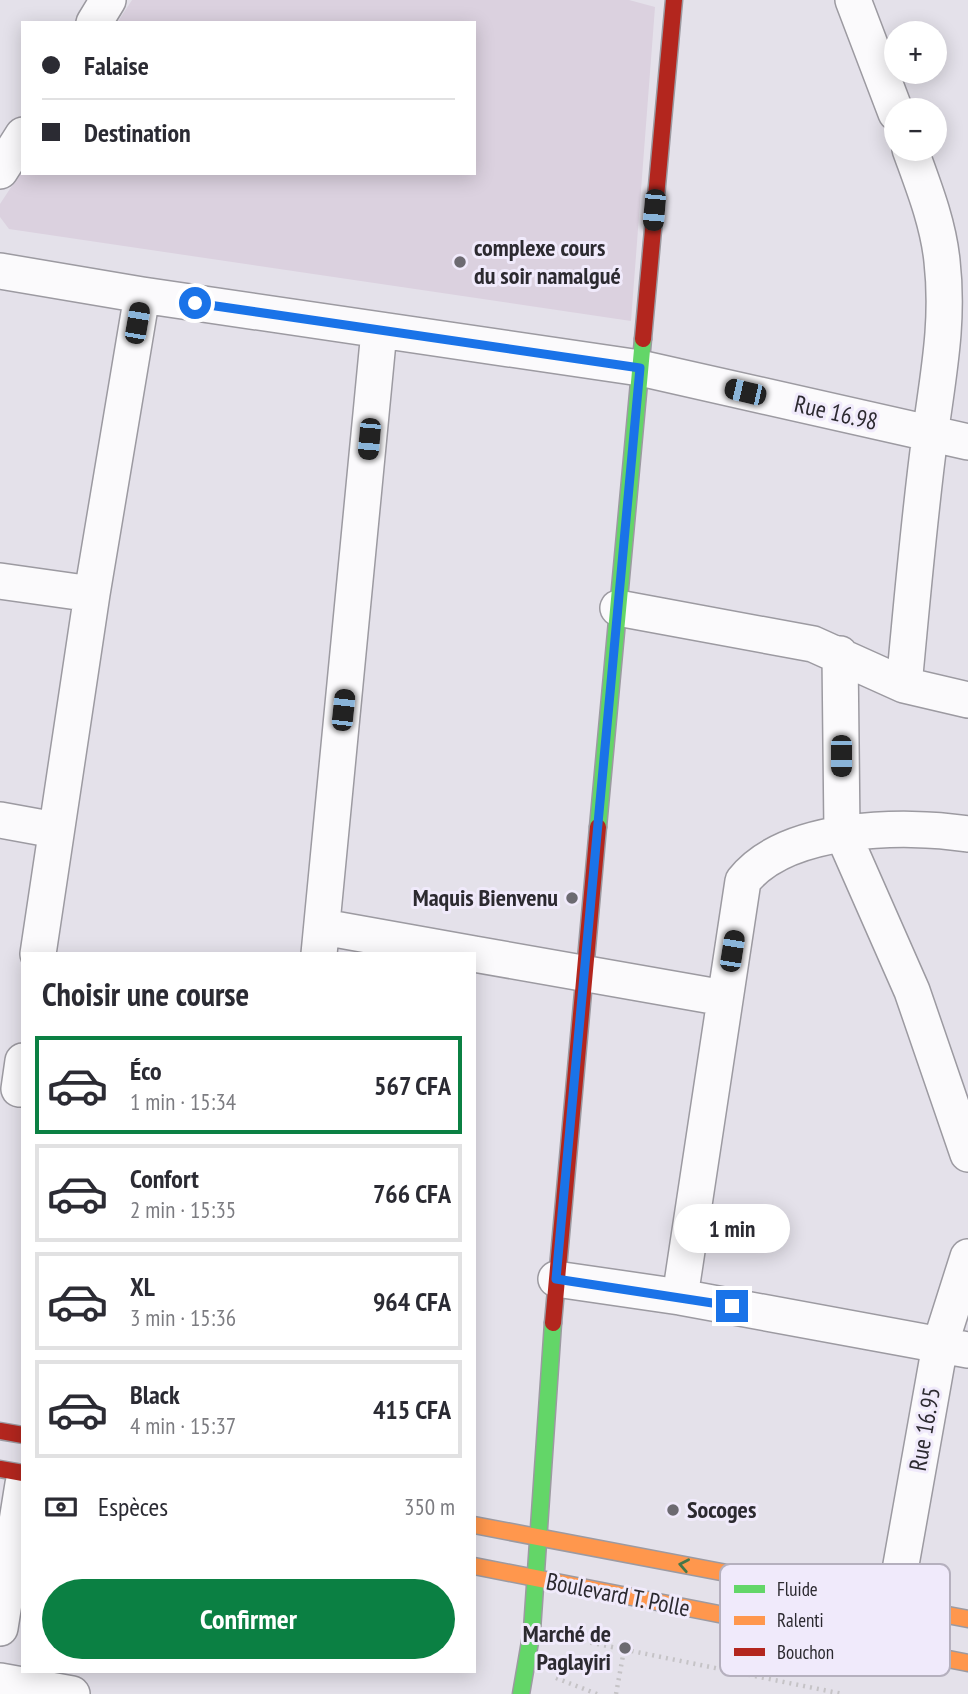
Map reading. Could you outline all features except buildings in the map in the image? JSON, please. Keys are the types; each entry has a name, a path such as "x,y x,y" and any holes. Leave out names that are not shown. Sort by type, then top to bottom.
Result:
{"main road":[{"path":"521,1694 532,1630 556,1279 674,0"},
{"path":"0,1431 21,1436"},
{"path":"0,1469 21,1473"},
{"name":"Boulevard T. Polle","path":"476,1525 720,1571"},
{"name":"Boulevard T. Polle","path":"476,1566 720,1615"},
{"name":"Boulevard T. Polle","path":"950,1615 968,1619"},
{"name":"Boulevard T. Polle","path":"950,1660 968,1663"}],"street":[{"path":"95,21 108,0"},
{"path":"853,0 890,98"},
{"path":"0,171 21,138"},
{"path":"904,685 930,434 942,370 942,261 929,203 914,161"},
{"name":"Rue 16.98","path":"0,271 379,331 640,368 968,442"},
{"path":"38,952 92,594 142,295"},
{"path":"379,331 321,940 452,952"},
{"path":"0,581 92,594"},
{"path":"618,608 813,645 840,654 904,685 968,700"},
{"path":"840,654 842,832 912,991 968,1154"},
{"path":"0,820 55,830"},
{"path":"680,1297 743,881 755,866 772,856 842,832 937,829 968,834"},
{"path":"476,954 724,998"},
{"name":"Rue 16.95","path":"903,1564 954,1347 968,1256"},
{"path":"556,1279 680,1297 954,1347"},
{"path":"0,1628 14,1500"},
{"path":"0,1681 72,1694"}],"path":[{"path":"532,1630 720,1669"},
{"path":"616,1694 624,1650"},
{"path":"526,1665 597,1694"},
{"path":"753,1676 843,1694"}],"shaded area":[{"path":"132,0 629,0 655,7 631,321 9,229 0,217 0,204 21,172 21,175 476,175 476,21 118,21"}],"traffic: fast":[{"path":"598,827 643,339"},
{"path":"521,1694 532,1630 553,1323"}],"traffic: slow":[{"path":"476,1525 720,1572"},
{"path":"476,1566 720,1614"},
{"path":"950,1616 968,1619"},
{"path":"950,1659 968,1663"}],"traffic: jam":[{"path":"643,339 674,0"},
{"path":"553,1323 598,827"},
{"path":"0,1431 21,1435"},
{"path":"0,1469 21,1473"}],"place":[{"name":"complexe cours du soir namalgué","path":"460,262"},
{"name":"Maquis Bienvenu","path":"572,898"},
{"name":"Socoges","path":"673,1510"},
{"name":"Marché de Paglayiri","path":"625,1648"}],"route":[{"path":"195,303 640,368 556,1279 732,1306"}]}
